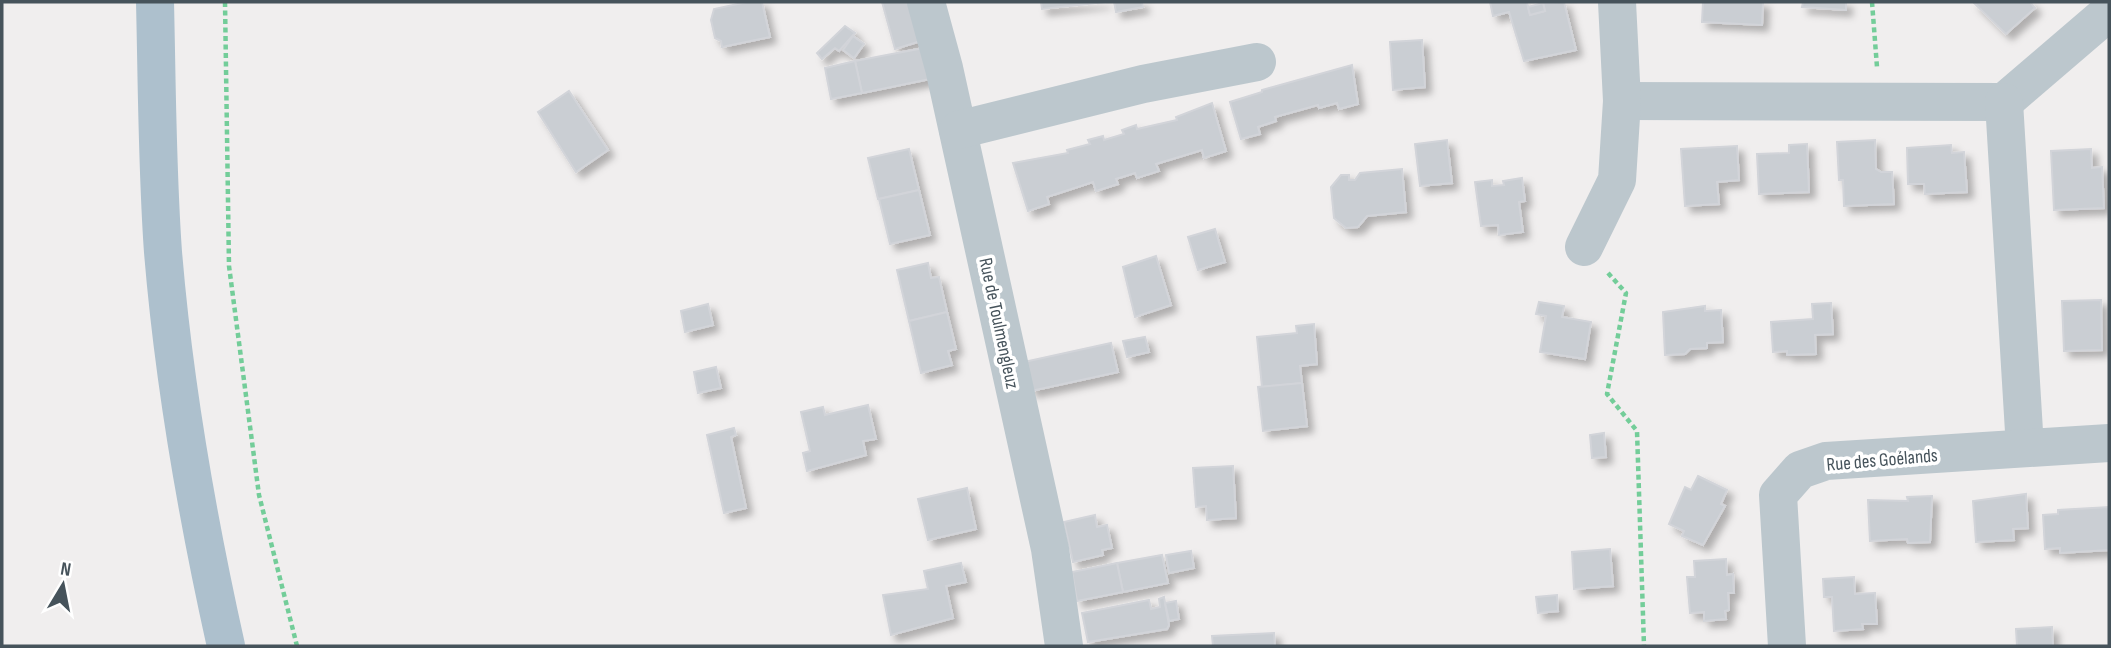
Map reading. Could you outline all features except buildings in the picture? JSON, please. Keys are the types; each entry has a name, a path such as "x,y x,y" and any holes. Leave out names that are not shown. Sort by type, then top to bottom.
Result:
{"main road":[{"path":"155,2 163,252 172,334 200,527 226,646"}],"street":[{"name":"Rue de Toulmengleuz","path":"926,2 958,130 1050,549 1063,646"},
{"path":"1584,247 1617,180 1622,101 1617,2"},
{"path":"1622,101 2004,102 2109,10 2103,2"},
{"path":"958,130 1143,84 1256,62"},
{"path":"2004,102 2025,448"},
{"name":"Rue des Goélands","path":"1787,646 1778,495 1800,470 1826,461 2109,443"}],"path":[{"path":"225,2 229,265 258,495 298,646"},
{"path":"1872,2 1880,102"},
{"path":"1584,247 1626,293 1607,394 1637,431 1644,646"}]}
